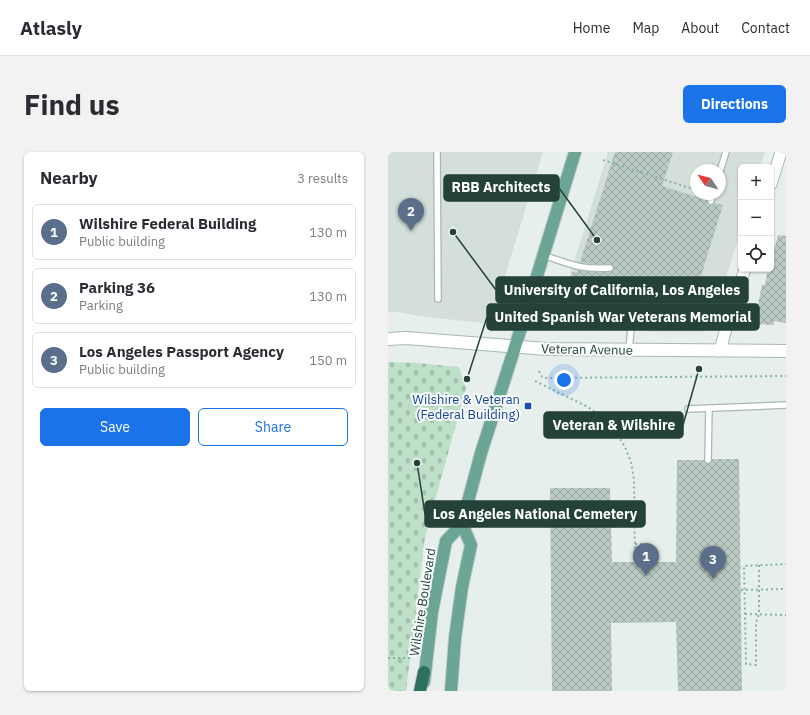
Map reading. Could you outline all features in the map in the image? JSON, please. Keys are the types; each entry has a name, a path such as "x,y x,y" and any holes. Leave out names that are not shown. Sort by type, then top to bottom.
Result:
{"highway":[{"path":"420,691 424,672"}],"main road":[{"name":"Wilshire Boulevard","path":"424,691 424,672 432,612 446,541 462,524 482,452 516,347 575,152"},
{"path":"451,691 462,587 471,545 462,524"}],"street":[{"path":"774,174 781,152"},
{"path":"720,351 743,272"},
{"name":"Veteran Avenue","path":"388,339 414,339 547,349 786,351"}],"lane":[{"path":"437,152 438,299"},
{"path":"722,164 726,152"},
{"path":"543,255 580,267 594,269 610,268"},
{"path":"629,350 632,318"},
{"path":"688,409 786,405"},
{"path":"708,460 709,408"}],"path":[{"path":"603,160 690,188"},
{"path":"539,372 542,377 546,378 786,376"},
{"path":"535,381 586,406 598,414 622,440 631,462 634,480 635,561"},
{"path":"635,544 646,544 646,561"},
{"path":"759,565 759,614 756,623 756,665 746,664 744,566 759,565 786,564"},
{"path":"741,590 786,590"},
{"path":"745,614 786,615"},
{"path":"388,658 412,658"}],"shaded area":[{"path":"388,152 543,152 493,315 483,323 388,312"},
{"path":"608,152 765,152 761,164 738,164 738,239 710,328 702,332 654,332 577,325 564,314 571,272"}],"green space":[{"path":"388,362 459,367 466,388 425,537 406,691 388,691"}],"building":[{"path":"615,152 673,152 662,186 690,195 690,200 707,200 709,205 715,203 723,205 695,295 648,280 643,310 635,316 630,314 627,321 617,328 613,327 609,321 587,324 568,299 572,272 577,272 578,270 610,272 614,270 614,266 610,264 580,262"},
{"path":"778,235 786,236 786,323 774,321 774,325 753,324 755,309 757,310 762,285 765,285 767,273 774,272 775,247"},
{"path":"688,303 707,308 702,324 699,323 697,329 686,325 685,328 675,324 670,325 665,329 656,327 661,311 667,313 668,308 685,313"},
{"path":"712,459 739,459 742,691 678,691 676,622 611,623 612,691 552,691 550,488 610,488 612,562 676,562 677,460 704,460 708,464"}],"place":[{"name":"Parking 36","path":"411,231"},
{"name":"University of California, Los Angeles","path":"453,232"},
{"name":"RBB Architects","path":"597,240"},
{"name":"Veteran & Wilshire","path":"699,369"},
{"name":"United Spanish War Veterans Memorial","path":"467,379"},
{"name":"Wilshire & Veteran (Federal Building)","path":"528,406"},
{"name":"Los Angeles National Cemetery","path":"417,463"},
{"name":"Wilshire Federal Building","path":"646,576"},
{"name":"Los Angeles Passport Agency","path":"713,579"}]}
